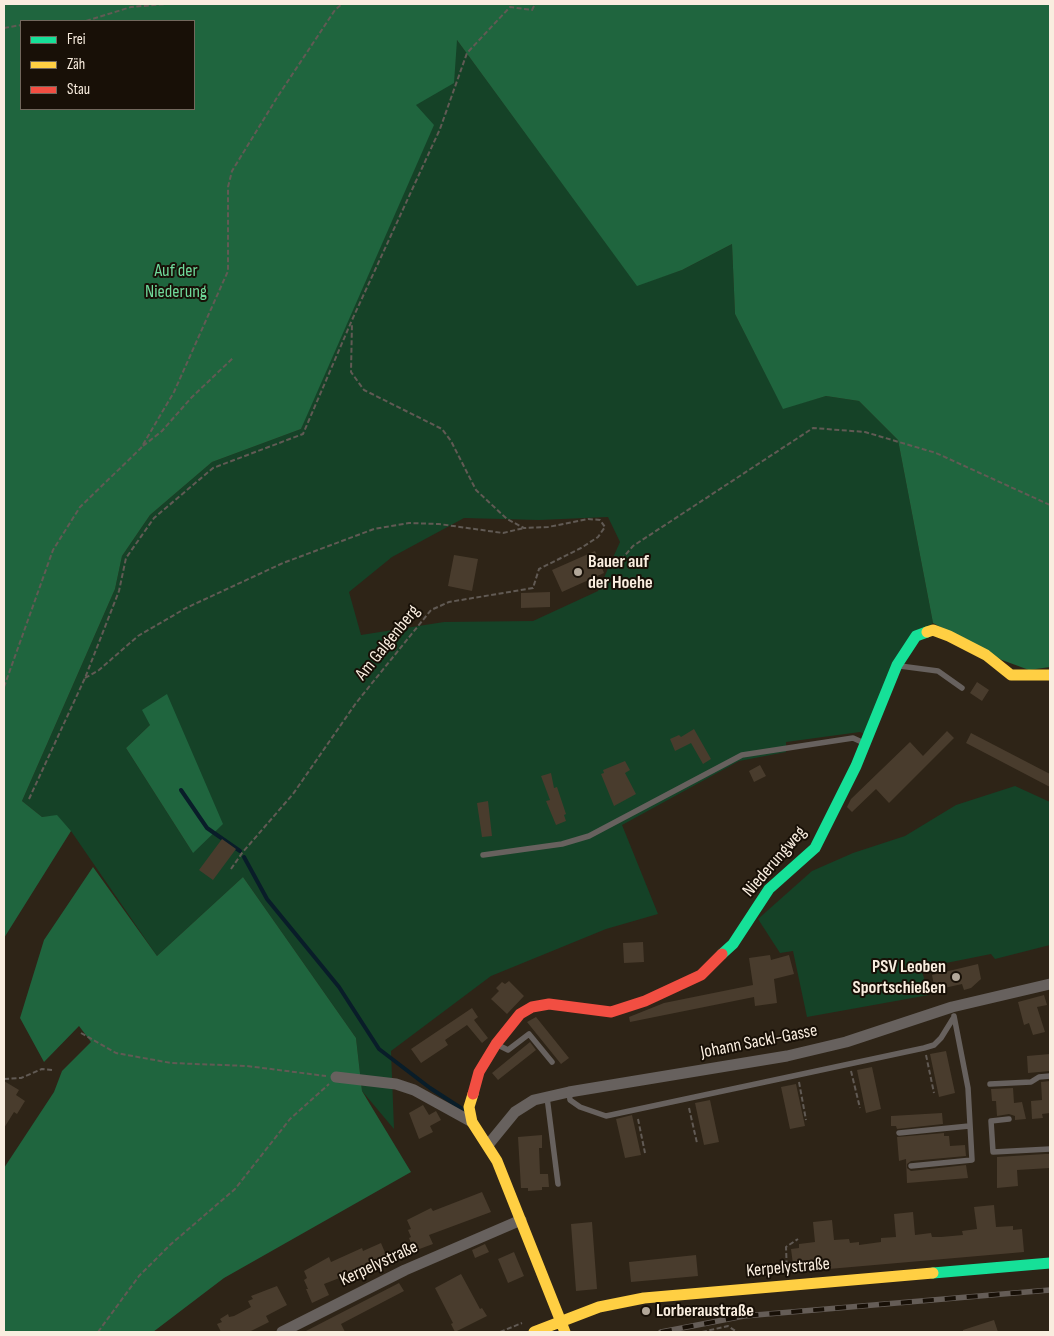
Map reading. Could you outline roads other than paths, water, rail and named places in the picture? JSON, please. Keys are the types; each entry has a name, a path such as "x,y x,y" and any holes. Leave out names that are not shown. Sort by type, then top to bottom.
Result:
{"street":[{"name":"Niederungweg","path":"472,1122 469,1107 471,1094 479,1072 496,1044 520,1014 532,1007 549,1004 611,1012 645,1001 701,975 734,944 769,889 815,848 866,744 897,665 916,636 933,630 949,636 986,655 1011,675 1050,675"},
{"name":"Johann Sackl-Gasse","path":"488,1145 514,1112 534,1100 569,1092 768,1059 829,1046 1050,984"},
{"path":"336,1077 396,1084 414,1090 472,1122 488,1145 521,1220 565,1332"},
{"name":"Kerpelystraße","path":"282,1332 405,1270 521,1220"},
{"name":"Kerpelystraße","path":"534,1332 561,1320 599,1307 644,1298 1050,1263"}],"lane":[{"path":"897,665 938,671 962,688"},
{"path":"483,855 562,844 589,836 742,755 853,738 866,744"},
{"path":"569,1092 570,1100 580,1107 606,1116 924,1048 934,1045 941,1038 953,1012"},
{"path":"911,1166 972,1160 968,1088 953,1012"},
{"path":"496,1044 508,1050 529,1034 552,1062"},
{"path":"990,1084 1032,1082 1039,1077 1050,1076"},
{"path":"547,1097 558,1184"},
{"path":"1009,1119 991,1121 993,1152 1050,1149"},
{"path":"899,1134 969,1126"}],"waterway":[{"path":"181,790 207,828 240,851"},
{"path":"244,857 267,899 339,987 379,1049 430,1088 464,1110"}],"railway":[{"path":"661,1332 744,1316 1050,1290"}],"place":[{"name":"Bauer auf der Hoehe","path":"578,572"},
{"name":"PSV Leoben Sportschießen","path":"956,977"},
{"name":"Lorberaustraße","path":"646,1311"}],"park label":[{"name":"Auf der Niederung","path":"176,281"}]}
